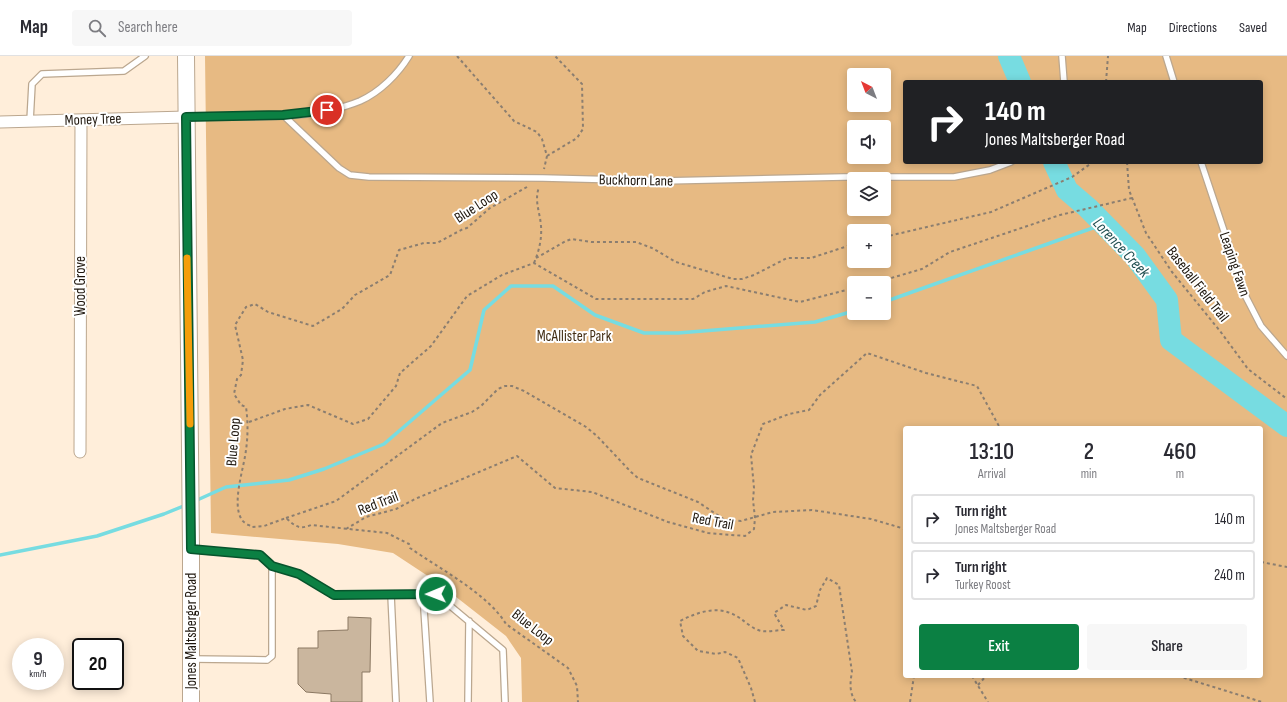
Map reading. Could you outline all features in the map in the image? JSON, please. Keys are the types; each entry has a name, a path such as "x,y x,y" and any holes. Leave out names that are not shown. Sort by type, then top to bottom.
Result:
{"main road":[{"name":"Jones Maltsberger Road","path":"186,56 191,702"}],"street":[{"name":"Money Tree","path":"0,122 186,117"},
{"name":"Wood Grove","path":"80,452 81,120"}],"lane":[{"path":"30,121 32,84 42,74 124,71 145,56"},
{"path":"186,117 283,115 316,112 360,100 392,78 409,56"},
{"path":"1062,56 1064,80"},
{"path":"1166,56 1173,80"},
{"name":"Buckhorn Lane","path":"283,115 330,161 350,175 369,177 542,178 662,181 844,177 954,178 985,171 1005,164"},
{"name":"Leaping Fawn","path":"1202,164 1246,298 1261,326 1287,356"},
{"path":"191,548 260,555 272,566 299,574 334,595 436,594 503,650 505,702"},
{"path":"191,659 267,660 272,656 272,566"},
{"path":"424,594 430,702"},
{"path":"391,595 396,702"},
{"path":"468,702 469,621"}],"path":[{"path":"249,422 285,409 308,405 353,424 368,419 396,386 400,373 431,346 467,296 502,275 534,263 540,250 541,227 536,196 547,156 542,139 537,132 514,121 457,56"},
{"path":"547,156 577,138 584,129 582,84 555,56"},
{"path":"1106,80 1108,56"},
{"path":"891,235 991,212 1072,177 1090,164"},
{"name":"Baseball Field Trail","path":"1127,164 1129,190 1146,233 1172,272 1220,331 1248,369 1287,399"},
{"name":"Blue Loop","path":"542,178 490,208 467,228 437,243 424,243 399,250 390,275 355,295 342,309 313,326 268,312 255,304 246,307 235,325 243,360 241,375 237,379 234,394 241,405 246,407 249,422 238,509 242,520 252,528 264,526 286,518 296,527 304,528 311,525 387,534 409,544 410,548 485,598 501,614 506,624 568,668 577,686 578,702"},
{"path":"891,278 922,269 950,252 1060,215 1132,198"},
{"path":"536,258 566,240 572,239 592,242 636,242 652,248 676,262 733,279 742,279 754,275 787,258 811,258 847,246"},
{"path":"534,263 596,298 693,299 705,292 726,286 800,302 847,290"},
{"name":"Red Trail","path":"346,529 366,517 396,509 415,499 517,456 555,488 592,492 668,522 708,533 736,537 745,536 754,529 755,518 751,456 762,424 789,414 809,410 820,395 867,352 926,373 977,386 999,426"},
{"path":"286,518 336,501 442,423 472,412 481,406 498,389 505,386 512,386 524,390 586,427 597,436 638,478 698,502 725,520 741,521 773,512 812,510 871,519 903,528"},
{"path":"1263,562 1287,567"},
{"path":"755,702 738,658 725,652 716,654 698,651 683,636 680,622 696,613 711,610 732,613 750,626 761,631 784,630 774,613 786,605 807,610 816,606 820,590 827,578 839,585 852,672 850,682 852,697 856,702"},
{"path":"910,702 914,678"},
{"path":"973,678 988,702"},
{"path":"978,685 984,678"},
{"path":"1184,678 1262,702"}],"green space":[{"name":"McAllister Park","path":"205,56 1287,56 1287,702 522,702 521,658 506,636 437,582 393,553 338,544 211,533"}],"building":[{"path":"348,617 371,618 370,672 362,672 362,702 331,702 331,694 306,692 298,684 298,648 318,648 318,631 348,630"}],"waterway":[{"name":"Lorence Creek","path":"1009,56 1019,80"},
{"name":"Lorence Creek","path":"1055,164 1067,190 1088,208 1135,256 1167,300 1171,340 1287,426"},
{"path":"891,300 1104,224"},
{"path":"195,501 226,487 289,480 324,469 384,444 470,370 484,310 511,286 553,286 595,315 644,333 678,333 815,322 847,313"},
{"path":"0,555 97,536 164,514 186,505"}],"slow traffic":[{"path":"187,258 190,424"}],"route":[{"path":"327,110 283,115 186,117 191,549 260,555 272,566 299,574 334,595 436,594"}]}
